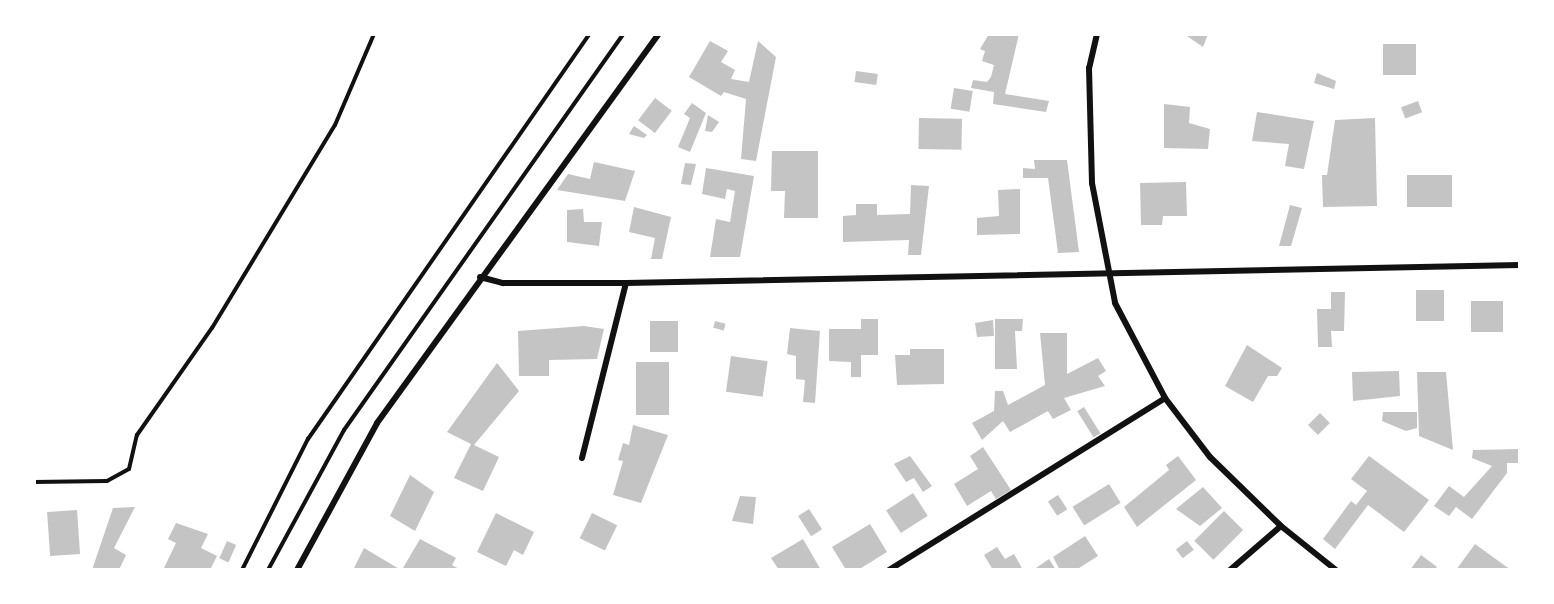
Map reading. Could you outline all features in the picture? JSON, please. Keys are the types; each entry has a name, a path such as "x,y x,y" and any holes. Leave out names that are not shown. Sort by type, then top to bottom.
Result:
{"street":[{"path":"297,570 377,423 480,276 659,34"},
{"path":"1097,34 1089,68 1092,183 1115,303 1165,398 1210,457 1281,526 1336,570"},
{"path":"480,276 503,283 626,283 1108,271 1520,265"},
{"path":"582,458 626,283"},
{"path":"889,570 1165,398"},
{"path":"1230,570 1281,526"}],"path":[{"path":"34,482 107,481 129,469 137,435 212,328 335,125 374,34"},
{"path":"242,570 308,439 589,34"},
{"path":"268,570 344,430 623,34"}],"building":[{"path":"989,34 1019,34 1005,94 1049,101 1046,112 993,104 994,92 971,88 973,80 987,82 991,77 994,65 982,61 985,51 980,49"},
{"path":"1184,34 1208,34 1203,47"},
{"path":"710,41 728,51 721,62 735,70 731,79 749,82 758,41 776,57 756,161 741,159 746,99 724,92 721,96 689,77"},
{"path":"1383,44 1416,44 1416,75 1383,75"},
{"path":"856,71 878,74 876,85 854,82"},
{"path":"1317,73 1336,81 1334,89 1314,83"},
{"path":"954,88 973,91 969,112 951,109"},
{"path":"655,98 672,111 655,133 638,120"},
{"path":"1418,101 1422,112 1405,118 1401,107"},
{"path":"692,103 706,113 690,152 678,147 690,118 684,114"},
{"path":"1164,104 1190,107 1189,123 1210,129 1208,149 1164,148"},
{"path":"1257,112 1314,121 1304,169 1285,166 1289,144 1252,141"},
{"path":"708,115 719,122 712,132 705,131"},
{"path":"919,118 962,119 961,150 918,149"},
{"path":"1375,118 1377,206 1323,207 1322,175 1327,175 1335,120"},
{"path":"634,126 647,135 644,138 629,134"},
{"path":"772,151 818,151 818,218 784,218 785,191 771,191"},
{"path":"1034,160 1067,160 1079,252 1058,253 1048,178 1023,178 1023,168 1035,169"},
{"path":"594,162 635,171 625,201 557,190 568,174 590,179"},
{"path":"685,163 696,164 691,185 681,184"},
{"path":"706,168 754,176 740,257 710,257 716,219 730,222 735,191 727,189 725,199 702,194"},
{"path":"1407,175 1452,175 1452,207 1407,207"},
{"path":"1186,182 1187,216 1163,216 1162,225 1141,225 1140,183"},
{"path":"911,185 929,186 921,255 908,255 909,240 843,242 843,216 856,215 856,204 877,204 877,215 910,214"},
{"path":"1020,189 1020,234 977,235 977,218 999,216 998,190"},
{"path":"1290,205 1302,208 1291,246 1279,246"},
{"path":"634,207 671,217 662,259 651,259 655,238 629,232"},
{"path":"583,209 584,222 602,222 599,246 567,242 567,210"},
{"path":"1416,290 1444,290 1444,321 1416,321"},
{"path":"1331,292 1345,292 1344,331 1331,331 1332,347 1318,347 1317,309 1331,309"},
{"path":"1471,301 1503,301 1503,332 1471,332"},
{"path":"861,319 878,319 878,355 861,355 861,377 851,377 851,362 829,361 829,329 861,329"},
{"path":"995,319 1023,319 1022,331 1015,331 1017,369 995,369"},
{"path":"993,320 994,336 977,337 975,323"},
{"path":"650,321 678,321 678,352 650,352"},
{"path":"715,321 726,324 724,331 713,328"},
{"path":"584,326 604,329 597,359 549,360 549,376 519,376 518,331"},
{"path":"790,328 820,331 815,403 803,402 805,380 796,379 796,356 787,354"},
{"path":"1040,333 1067,333 1067,374 1098,358 1106,371 1098,376 1105,386 1064,398 1071,410 1053,419 1048,411 1010,432 1003,421 982,440 972,423 994,411 995,391 1003,391 1008,405 1045,385"},
{"path":"1247,345 1282,368 1277,376 1268,376 1253,402 1225,386"},
{"path":"910,349 944,349 944,384 897,385 895,355 910,355"},
{"path":"731,356 768,361 763,397 726,392"},
{"path":"636,362 669,362 669,415 636,415"},
{"path":"497,363 519,391 474,445 499,457 483,491 454,478 471,444 447,432"},
{"path":"1399,371 1400,396 1353,401 1352,372"},
{"path":"1417,372 1446,372 1453,450 1419,436"},
{"path":"1084,407 1100,433 1094,438 1077,411"},
{"path":"1383,412 1417,412 1417,428 1406,431 1382,421"},
{"path":"1320,413 1330,423 1318,435 1308,425"},
{"path":"633,425 668,435 641,503 613,495 623,461 618,460 623,443 629,445"},
{"path":"983,447 1011,490 996,499 991,491 967,506 954,484 978,469 970,456"},
{"path":"1520,449 1520,463 1507,463 1507,473 1472,519 1456,507 1449,516 1434,506 1449,486 1464,497 1492,466 1472,458 1473,450"},
{"path":"910,456 932,486 923,492 914,478 906,482 894,464"},
{"path":"1178,456 1196,480 1137,527 1124,507 1169,470 1166,465"},
{"path":"1369,456 1429,500 1404,532 1368,505 1335,549 1323,539 1351,501 1356,505 1367,491 1351,479"},
{"path":"410,475 434,492 415,531 390,516"},
{"path":"1109,484 1121,503 1084,525 1073,507"},
{"path":"1203,487 1222,508 1200,526 1176,509"},
{"path":"913,493 928,516 901,533 886,510"},
{"path":"1058,495 1067,509 1057,516 1048,502"},
{"path":"740,496 756,497 753,524 732,521"},
{"path":"135,507 114,548 126,555 119,570 92,570 113,508"},
{"path":"809,509 822,529 811,536 798,516"},
{"path":"77,510 80,554 50,556 47,512"},
{"path":"1224,511 1243,530 1213,560 1194,541"},
{"path":"496,513 534,532 523,555 514,550 506,566 477,552"},
{"path":"592,513 617,525 605,550 580,538"},
{"path":"176,523 208,534 201,548 217,556 210,570 164,568 176,543 168,539"},
{"path":"870,524 887,552 858,570 846,570 832,547"},
{"path":"1085,536 1098,556 1076,570 1060,570 1053,557"},
{"path":"420,539 456,558 452,565 461,570 403,568"},
{"path":"803,539 821,570 779,570 771,558"},
{"path":"227,541 236,545 228,562 219,558"},
{"path":"1187,541 1194,550 1183,558 1176,550"},
{"path":"1475,544 1511,570 1456,570"},
{"path":"997,547 1005,559 1014,554 1023,570 993,570 984,555"},
{"path":"364,548 401,570 353,570"},
{"path":"1421,555 1437,567 1435,570 1410,570"},
{"path":"1049,559 1056,570 1033,570"}]}
